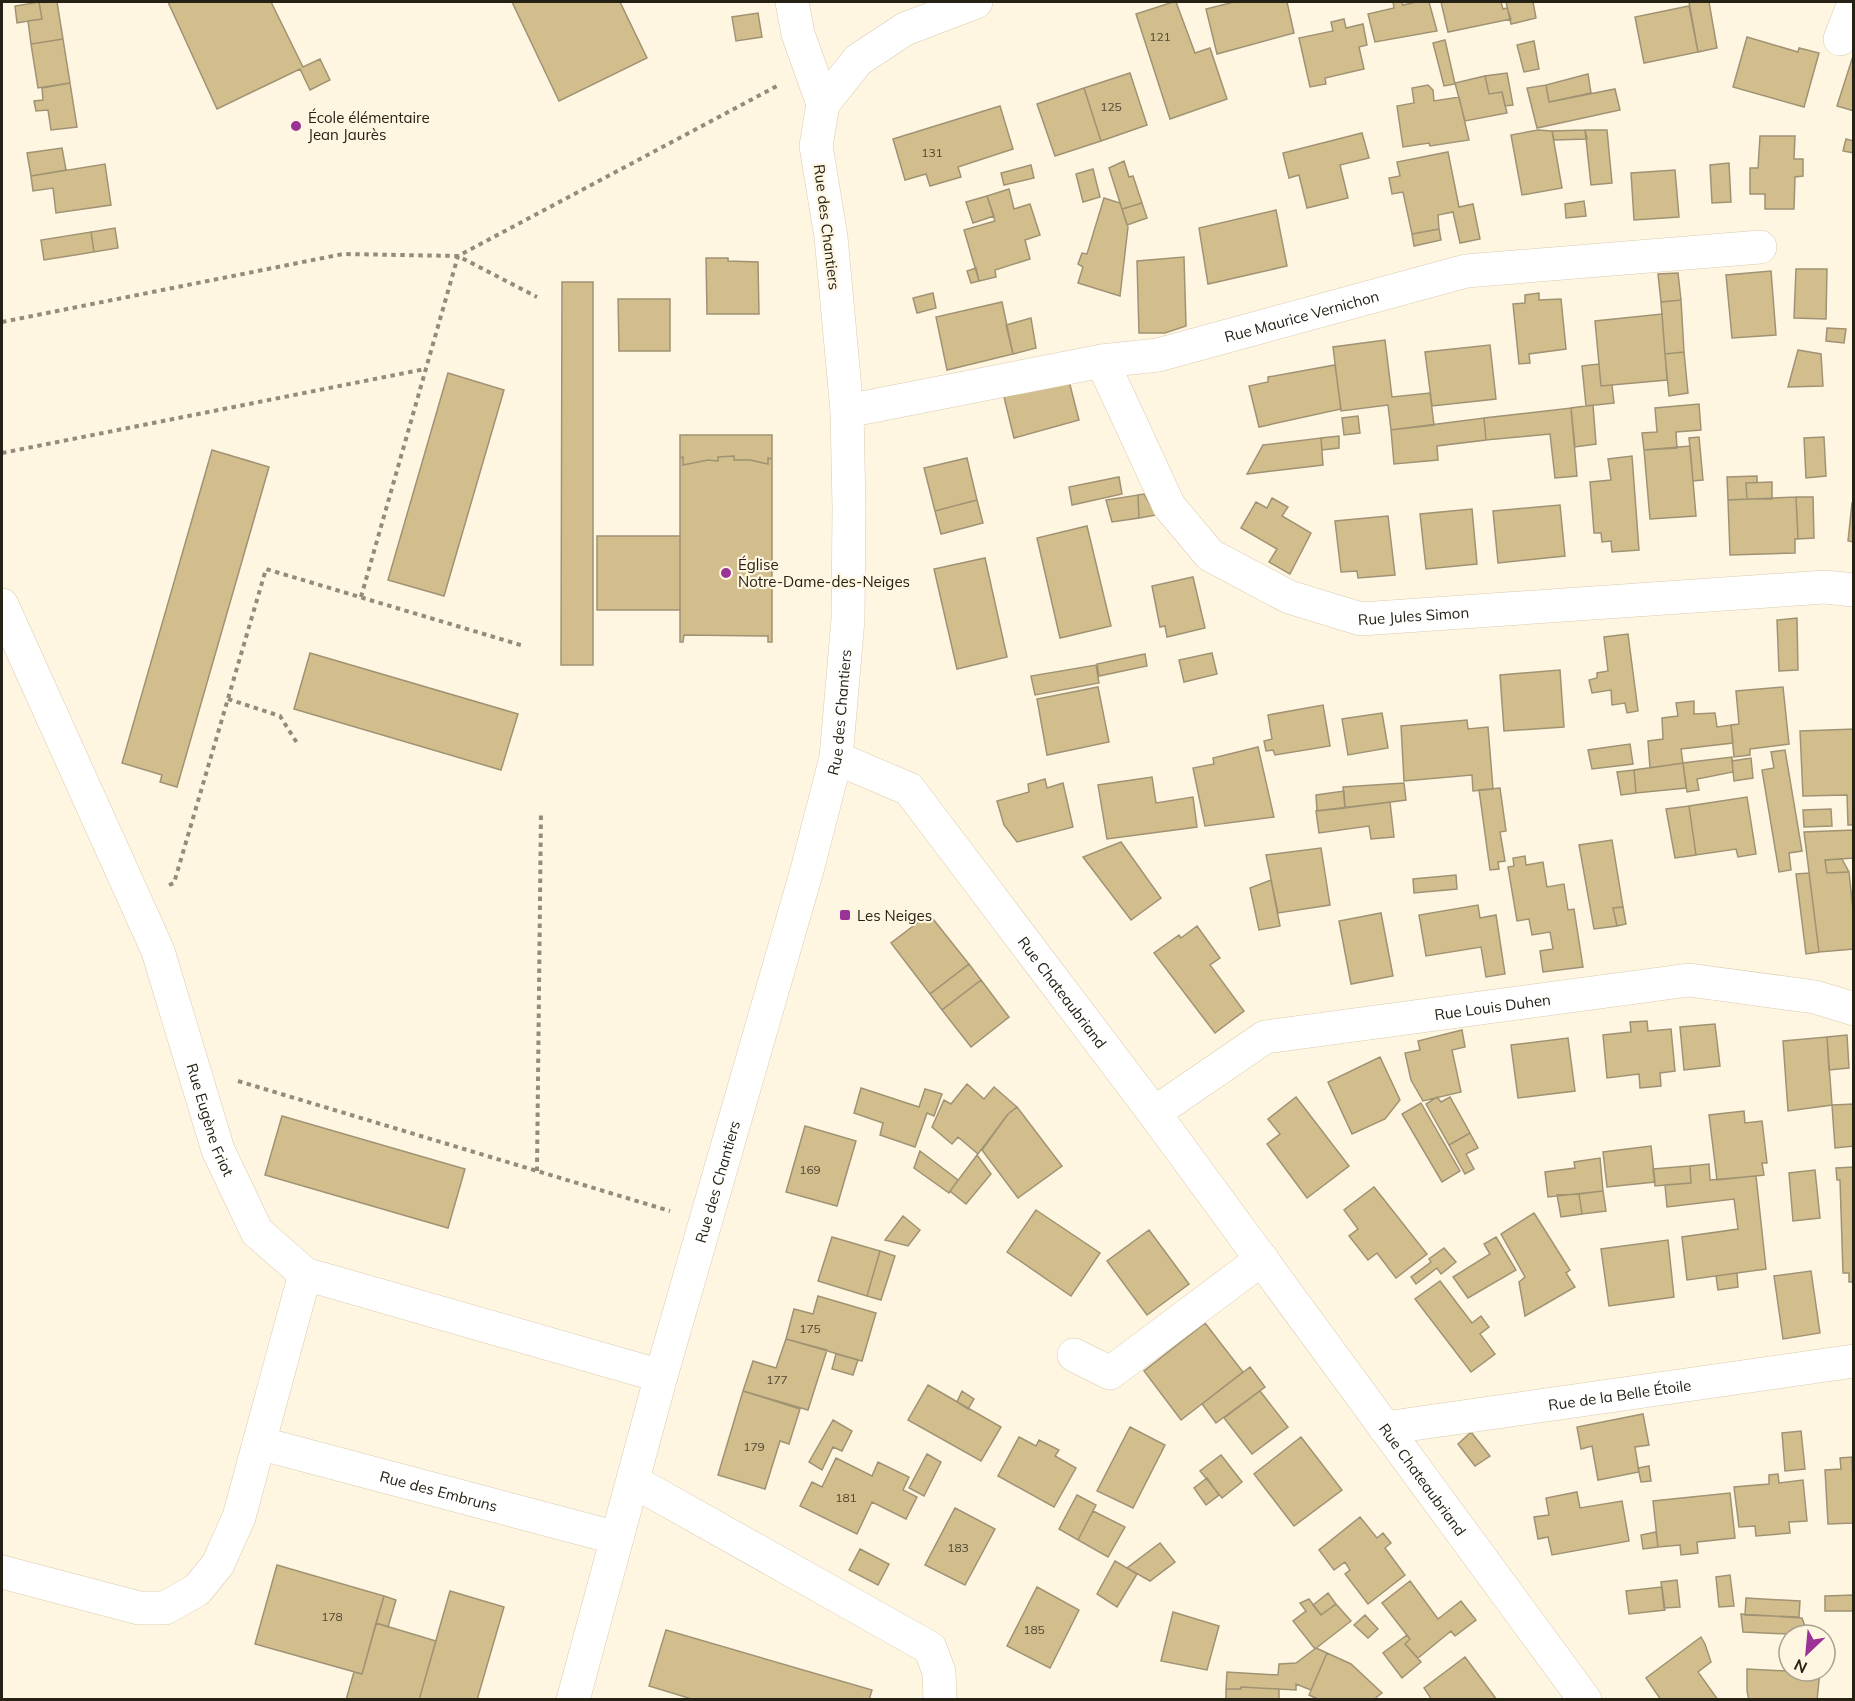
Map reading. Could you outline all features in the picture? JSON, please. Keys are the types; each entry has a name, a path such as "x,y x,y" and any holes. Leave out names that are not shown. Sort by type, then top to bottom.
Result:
{"street":[{"path":"792,2 798,34 823,104"},
{"name":"Rue des Chantiers","path":"573,1700 661,1376 804,881 837,758 848,619 847,411 831,237 816,146 823,104 858,60 905,29 976,2"},
{"path":"1840,39 1854,3"},
{"name":"Rue Maurice Vernichon","path":"847,411 1102,360 1158,355 1466,271 1760,247"},
{"name":"Rue Jules Simon","path":"1102,360 1169,506 1210,555 1289,597 1361,618 1825,587 1854,590"},
{"name":"Rue Eugène Friot","path":"2,605 158,951 218,1150 257,1232 305,1274 661,1376"},
{"name":"Rue Chateaubriand","path":"837,758 909,789 1155,1113 1585,1700"},
{"name":"Rue Louis Duhen","path":"1155,1113 1265,1037 1689,980 1815,997 1854,1009"},
{"path":"1074,1355 1110,1374 1262,1259"},
{"path":"2,1572 140,1608 165,1608 197,1590 218,1564 239,1517 305,1274"},
{"name":"Rue de la Belle Étoile","path":"1385,1428 1854,1362"},
{"name":"Rue des Embruns","path":"260,1443 617,1538"},
{"path":"633,1481 930,1648 939,1672 940,1700"}],"path":[{"path":"361,597 458,256 810,68"},
{"path":"2,322 343,254 458,256 537,297"},
{"path":"2,453 424,369"},
{"path":"133,896 174,883 266,569 524,646"},
{"path":"228,699 280,716 297,743"},
{"path":"537,1171 541,811"},
{"path":"201,1094 239,1081 706,1222"}],"building":[{"path":"39,2 57,2 63,39 31,44 28,21 42,19"},
{"path":"39,2 42,19 17,23 15,6"},
{"path":"168,2 271,2 303,67 320,59 330,80 310,90 300,69 217,109"},
{"path":"512,2 620,2 647,58 559,101"},
{"path":"1176,2 1195,53 1210,48 1227,99 1170,119 1136,14"},
{"path":"1234,2 1287,2 1294,33 1217,54 1206,9"},
{"path":"1393,2 1402,2 1403,5 1429,2 1437,31 1375,42 1368,14 1394,8"},
{"path":"1441,2 1501,2 1503,9 1507,8 1511,19 1448,32"},
{"path":"1506,2 1533,2 1536,18 1511,24"},
{"path":"1689,2 1709,2 1717,48 1698,52"},
{"path":"1689,6 1698,52 1644,63 1635,17"},
{"path":"758,13 762,37 736,41 732,17"},
{"path":"1344,19 1346,28 1363,24 1367,45 1359,47 1364,69 1325,78 1326,84 1310,87 1299,38 1333,31 1331,22"},
{"path":"1747,37 1798,52 1799,48 1819,53 1804,107 1733,87"},
{"path":"63,39 70,83 38,88 31,44"},
{"path":"1445,40 1455,84 1444,86 1433,43"},
{"path":"1534,41 1539,69 1524,72 1517,45"},
{"path":"1854,56 1854,111 1837,106"},
{"path":"1130,73 1147,125 1101,141 1084,88"},
{"path":"1507,73 1513,105 1505,106 1502,92 1489,94 1485,76"},
{"path":"1588,74 1591,93 1549,102 1546,85"},
{"path":"1485,76 1489,94 1502,92 1507,113 1465,121 1455,83"},
{"path":"70,83 77,127 51,130 48,110 36,111 34,101 43,100 42,88"},
{"path":"1428,85 1433,90 1434,101 1459,97 1469,140 1430,146 1429,143 1403,147 1397,106 1414,103 1412,88"},
{"path":"1546,85 1549,102 1615,89 1620,110 1537,128 1527,88"},
{"path":"1084,88 1101,141 1055,156 1037,104"},
{"path":"1000,106 1013,149 958,167 961,177 930,186 926,174 905,180 893,139"},
{"path":"1538,130 1552,131 1562,188 1522,195 1511,135"},
{"path":"1585,130 1607,130 1612,183 1591,185"},
{"path":"1585,130 1587,139 1554,140 1552,131"},
{"path":"1362,133 1369,158 1340,165 1348,198 1307,208 1299,175 1289,178 1283,153"},
{"path":"1760,136 1795,136 1794,159 1803,159 1803,176 1795,177 1794,209 1765,209 1765,194 1750,194 1750,168 1758,168"},
{"path":"1846,139 1854,141 1854,153 1843,151"},
{"path":"62,148 66,170 31,176 27,153"},
{"path":"1448,152 1459,207 1473,204 1480,239 1460,243 1453,212 1438,215 1439,229 1412,234 1403,192 1392,194 1389,178 1400,176 1397,162"},
{"path":"1124,161 1129,177 1133,176 1142,203 1122,209 1109,168"},
{"path":"1729,163 1731,202 1712,203 1710,165"},
{"path":"105,164 111,205 56,213 53,188 33,191 31,176"},
{"path":"1031,165 1034,178 1004,185 1001,173"},
{"path":"1093,169 1100,197 1083,202 1076,174"},
{"path":"1675,170 1679,217 1634,220 1631,173"},
{"path":"1009,189 1014,209 1030,204 1040,235 1025,240 1030,259 995,270 996,277 979,281 964,230 995,221 987,196"},
{"path":"987,196 994,216 973,223 966,202"},
{"path":"1104,198 1120,203 1128,227 1120,296 1078,283 1083,267 1078,264 1082,253 1087,254"},
{"path":"1584,201 1586,216 1566,218 1565,204"},
{"path":"1142,203 1147,218 1127,225 1122,209"},
{"path":"1276,210 1287,266 1208,284 1199,228"},
{"path":"115,228 118,248 94,252 91,232"},
{"path":"1439,229 1441,240 1414,246 1412,234"},
{"path":"91,232 94,252 44,260 41,240"},
{"path":"1184,257 1186,326 1165,333 1139,333 1137,261"},
{"path":"706,258 758,262 759,314 707,314"},
{"path":"976,268 979,281 971,283 967,271"},
{"path":"1796,269 1827,269 1826,319 1794,318"},
{"path":"1771,271 1776,335 1732,338 1726,275"},
{"path":"1678,273 1681,300 1661,302 1658,274"},
{"path":"562,282 593,282 593,665 561,665"},
{"path":"933,293 936,308 917,313 913,298"},
{"path":"1539,293 1539,300 1561,299 1566,349 1529,354 1530,363 1519,364 1513,304 1525,303 1525,295"},
{"path":"618,299 670,299 670,351 619,351"},
{"path":"1681,300 1684,352 1665,354 1661,302"},
{"path":"1002,302 1013,354 947,370 936,317"},
{"path":"1662,314 1667,380 1601,386 1595,321"},
{"path":"1031,318 1036,348 1013,354 1006,325"},
{"path":"1827,328 1846,329 1844,343 1826,341"},
{"path":"1385,340 1392,397 1430,393 1434,425 1391,430 1388,405 1341,411 1333,347"},
{"path":"1490,345 1496,399 1432,406 1425,352"},
{"path":"1798,350 1821,354 1823,386 1788,387"},
{"path":"1684,352 1688,393 1669,396 1665,354"},
{"path":"1599,364 1601,386 1612,385 1614,403 1586,406 1582,366"},
{"path":"1335,365 1341,409 1259,427 1249,386 1268,382 1268,377"},
{"path":"448,373 504,390 444,596 388,580"},
{"path":"1069,381 1079,420 1014,438 1004,397"},
{"path":"1699,404 1701,430 1676,432 1677,448 1644,450 1642,433 1657,432 1655,408"},
{"path":"1593,405 1596,444 1575,447 1571,408"},
{"path":"1571,408 1577,476 1555,478 1550,434 1486,440 1484,418"},
{"path":"1358,416 1360,433 1344,435 1342,418"},
{"path":"1484,418 1486,440 1437,446 1438,460 1394,464 1391,430"},
{"path":"680,435 772,435 772,459 768,458 768,464 750,460 734,460 734,456 718,457 718,461 708,460 683,465 683,457 680,458"},
{"path":"1339,436 1339,448 1322,450 1321,438"},
{"path":"1699,437 1703,480 1693,481 1689,438"},
{"path":"1824,437 1826,476 1806,478 1804,438"},
{"path":"1321,438 1323,465 1247,474 1263,445"},
{"path":"1690,446 1696,516 1650,519 1644,450"},
{"path":"212,450 269,467 177,787 160,782 162,775 122,763"},
{"name":"Église Notre-Dame-des-Neiges","path":"734,456 734,460 750,460 768,464 768,458 772,459 772,642 768,642 768,636 684,635 683,642 680,642 680,458 683,457 683,465 708,460 718,461 718,457"},
{"path":"1632,456 1639,550 1612,552 1611,541 1602,542 1601,533 1594,533 1590,482 1611,480 1608,459"},
{"path":"967,458 977,500 935,511 924,468"},
{"path":"1757,476 1757,483 1746,483 1747,499 1728,500 1727,477"},
{"path":"1119,477 1122,494 1072,505 1069,487"},
{"path":"1772,482 1772,499 1747,499 1746,483"},
{"path":"1144,494 1156,515 1139,518 1138,495"},
{"path":"1138,495 1139,518 1112,522 1106,500"},
{"path":"1796,497 1813,497 1814,538 1798,539"},
{"path":"1796,497 1798,539 1795,539 1795,553 1730,555 1728,500"},
{"path":"1272,498 1288,507 1282,516 1311,533 1290,574 1269,562 1277,549 1241,528 1256,502 1267,508"},
{"path":"977,500 983,523 941,534 935,511"},
{"path":"1852,503 1854,503 1854,542 1848,541"},
{"path":"1560,505 1565,556 1498,563 1493,511"},
{"path":"1472,509 1477,564 1426,569 1420,514"},
{"path":"1388,516 1395,575 1358,578 1357,571 1341,572 1335,521"},
{"path":"1087,526 1111,626 1060,638 1037,538"},
{"path":"597,536 680,536 680,610 597,610"},
{"path":"985,558 1007,657 957,669 934,569"},
{"path":"1193,577 1205,628 1167,637 1165,626 1160,627 1152,586"},
{"path":"1797,618 1798,670 1779,671 1777,620"},
{"path":"1628,634 1638,711 1627,713 1625,703 1612,705 1611,690 1592,693 1589,680 1597,678 1597,673 1608,671 1604,637"},
{"path":"310,653 518,714 501,770 294,709"},
{"path":"1212,653 1217,674 1184,682 1179,660"},
{"path":"1145,654 1147,666 1099,676 1097,664"},
{"path":"1096,665 1099,683 1035,695 1031,676"},
{"path":"1560,670 1564,727 1504,731 1500,675"},
{"path":"1098,687 1109,742 1047,755 1037,699"},
{"path":"1783,687 1789,744 1750,749 1750,755 1734,757 1731,725 1739,724 1736,691"},
{"path":"1694,701 1694,714 1715,713 1717,727 1731,725 1733,743 1681,749 1683,763 1650,768 1648,741 1663,739 1662,718 1678,716 1676,703"},
{"path":"1323,705 1330,746 1275,755 1273,750 1266,751 1264,741 1272,739 1268,715"},
{"path":"1382,713 1388,748 1348,755 1342,719"},
{"path":"1467,720 1468,729 1488,727 1493,789 1473,791 1472,775 1404,781 1401,726"},
{"path":"1854,729 1854,825 1848,825 1847,795 1803,796 1800,731"},
{"path":"1630,744 1633,764 1592,769 1588,750"},
{"path":"1258,747 1274,817 1205,826 1193,768 1214,764 1213,758"},
{"path":"1785,750 1802,851 1789,853 1791,870 1779,872 1762,770 1774,768 1771,752"},
{"path":"1732,757 1733,772 1697,779 1699,790 1687,792 1683,763"},
{"path":"1751,758 1753,778 1734,781 1732,761"},
{"path":"1683,763 1686,788 1636,793 1634,770"},
{"path":"1634,770 1636,793 1621,795 1617,772"},
{"path":"1152,777 1156,803 1193,797 1197,827 1107,839 1098,785"},
{"path":"1045,779 1047,788 1063,783 1073,827 1017,842 1004,825 997,801 1029,792 1028,784"},
{"path":"1404,783 1406,800 1345,808 1343,787"},
{"path":"1500,788 1506,831 1500,832 1505,861 1498,862 1499,869 1490,870 1479,790"},
{"path":"1344,791 1345,808 1317,811 1316,795"},
{"path":"1747,797 1756,854 1738,857 1736,849 1696,855 1689,806"},
{"path":"1390,802 1394,837 1371,839 1369,826 1319,833 1316,811"},
{"path":"1689,806 1696,855 1675,858 1666,809"},
{"path":"1831,809 1832,826 1804,827 1803,810"},
{"path":"1854,830 1854,858 1825,860 1827,873 1849,872 1854,919 1854,949 1819,952 1804,832"},
{"path":"1612,840 1623,907 1613,908 1617,926 1594,929 1579,845"},
{"path":"1121,842 1161,898 1131,920 1083,857"},
{"path":"1321,848 1330,905 1278,913 1266,855"},
{"path":"1525,856 1526,865 1543,862 1547,887 1564,884 1568,910 1574,909 1583,967 1543,972 1540,951 1553,949 1550,932 1532,935 1529,919 1517,921 1508,867 1514,866 1513,858"},
{"path":"1842,859 1849,872 1827,873 1825,860"},
{"path":"1809,873 1819,952 1806,954 1796,874"},
{"path":"1456,875 1457,889 1414,893 1413,879"},
{"path":"1271,880 1280,926 1259,930 1250,888"},
{"path":"1478,905 1480,918 1496,915 1505,974 1486,977 1481,947 1426,956 1419,915"},
{"path":"1623,907 1626,924 1617,926 1613,908"},
{"path":"1381,913 1393,976 1351,984 1339,921"},
{"path":"929,914 969,964 930,994 891,943"},
{"path":"1197,926 1220,958 1210,965 1244,1011 1215,1033 1154,953 1179,935 1181,938"},
{"path":"969,964 981,980 942,1010 930,994"},
{"path":"981,980 1009,1017 971,1047 942,1010"},
{"path":"1647,1021 1648,1031 1671,1029 1675,1071 1660,1073 1661,1086 1640,1088 1639,1074 1607,1078 1603,1035 1631,1032 1630,1022"},
{"path":"1715,1024 1720,1066 1684,1070 1680,1027"},
{"path":"1462,1030 1465,1047 1452,1050 1461,1092 1423,1101 1411,1080 1405,1053 1420,1050 1418,1041"},
{"path":"1847,1035 1849,1068 1829,1070 1827,1037"},
{"path":"1827,1037 1832,1105 1788,1111 1783,1041"},
{"path":"1568,1038 1575,1091 1518,1098 1511,1045"},
{"path":"1380,1057 1400,1100 1385,1119 1352,1134 1328,1082"},
{"path":"967,1084 984,1099 994,1087 1017,1107 1008,1114 978,1154 958,1137 952,1144 932,1127 944,1100 951,1104"},
{"path":"861,1088 919,1107 925,1089 942,1094 934,1116 927,1113 915,1147 880,1135 883,1123 854,1113"},
{"path":"1296,1097 1349,1166 1307,1198 1267,1144 1280,1134 1268,1119"},
{"path":"1437,1097 1441,1102 1450,1097 1470,1133 1449,1145 1426,1104"},
{"path":"1421,1103 1460,1171 1442,1182 1402,1114"},
{"path":"1854,1104 1854,1146 1835,1148 1832,1105"},
{"path":"1017,1107 1062,1166 1018,1198 982,1150 1008,1114"},
{"path":"1744,1111 1745,1123 1762,1121 1767,1163 1762,1163 1764,1175 1717,1180 1709,1115"},
{"path":"282,1116 465,1169 448,1228 265,1175"},
{"path":"805,1126 856,1141 837,1206 786,1192"},
{"path":"1470,1133 1478,1148 1466,1154 1474,1169 1465,1174 1449,1145"},
{"path":"1651,1146 1655,1182 1607,1187 1603,1152"},
{"path":"920,1151 958,1180 949,1193 914,1168"},
{"path":"977,1155 991,1174 966,1204 950,1191"},
{"path":"1600,1158 1603,1191 1548,1197 1545,1172 1575,1168 1574,1162"},
{"path":"1709,1164 1710,1180 1756,1176 1766,1269 1687,1280 1682,1237 1738,1229 1734,1199 1667,1207 1665,1185 1691,1183 1690,1166"},
{"path":"1690,1166 1691,1183 1655,1186 1653,1169"},
{"path":"1854,1167 1854,1282 1849,1282 1849,1273 1843,1273 1840,1180 1837,1180 1836,1168"},
{"path":"1815,1170 1820,1218 1793,1221 1789,1173"},
{"path":"1374,1187 1427,1254 1396,1278 1377,1253 1368,1260 1349,1236 1358,1229 1344,1210"},
{"path":"1603,1191 1606,1211 1582,1214 1579,1194"},
{"path":"1579,1194 1582,1214 1561,1217 1557,1195"},
{"path":"1036,1210 1100,1253 1071,1296 1007,1252"},
{"path":"1534,1213 1570,1270 1566,1273 1575,1287 1525,1316 1519,1282 1525,1277 1501,1234"},
{"path":"903,1216 920,1230 908,1246 885,1240"},
{"path":"1149,1230 1189,1284 1147,1315 1107,1261"},
{"path":"832,1237 880,1251 867,1296 818,1281"},
{"path":"1496,1237 1516,1270 1468,1298 1453,1277 1490,1254 1484,1244"},
{"path":"1668,1240 1674,1297 1609,1306 1601,1249"},
{"path":"1444,1248 1456,1262 1441,1274 1437,1268 1416,1284 1411,1277 1431,1262 1429,1259"},
{"path":"880,1251 895,1256 881,1300 867,1296"},
{"path":"1811,1271 1820,1333 1783,1339 1774,1276"},
{"path":"1737,1273 1738,1287 1718,1290 1716,1276"},
{"path":"1440,1281 1472,1323 1481,1316 1489,1327 1480,1334 1495,1354 1471,1372 1415,1299"},
{"path":"818,1296 876,1313 862,1361 786,1339 794,1309 813,1314"},
{"path":"1205,1323 1243,1372 1181,1420 1144,1371"},
{"path":"786,1339 827,1350 808,1410 743,1391 753,1361 776,1368"},
{"path":"836,1354 858,1360 853,1375 832,1369"},
{"path":"1250,1367 1265,1387 1216,1423 1202,1404"},
{"path":"928,1385 1001,1427 981,1461 908,1420"},
{"path":"743,1391 800,1409 789,1444 780,1441 765,1489 718,1475"},
{"path":"962,1391 974,1399 968,1409 957,1402"},
{"path":"1260,1391 1288,1427 1252,1454 1224,1418"},
{"path":"1643,1414 1649,1445 1635,1447 1639,1472 1598,1480 1592,1446 1581,1449 1577,1427"},
{"path":"833,1420 852,1431 842,1451 833,1447 822,1470 809,1462"},
{"path":"1130,1427 1165,1445 1133,1508 1097,1491"},
{"path":"1801,1431 1805,1469 1785,1471 1782,1433"},
{"path":"1471,1432 1490,1456 1475,1466 1458,1444"},
{"path":"1019,1437 1036,1446 1039,1440 1059,1450 1055,1456 1076,1468 1054,1507 998,1476"},
{"path":"1301,1437 1342,1490 1294,1526 1254,1474"},
{"path":"927,1454 941,1462 924,1496 909,1488"},
{"path":"1221,1455 1242,1482 1222,1498 1200,1471"},
{"path":"1852,1457 1854,1523 1828,1524 1825,1470 1841,1469 1840,1458"},
{"path":"836,1458 872,1476 878,1462 909,1477 903,1490 917,1497 906,1519 872,1502 857,1534 800,1506 812,1482 822,1487"},
{"path":"1649,1466 1651,1481 1641,1482 1638,1468"},
{"path":"1778,1474 1779,1483 1803,1480 1807,1521 1789,1522 1790,1533 1756,1536 1755,1526 1739,1527 1734,1487 1769,1484 1769,1475"},
{"path":"1207,1478 1219,1495 1206,1505 1194,1488"},
{"path":"1577,1492 1580,1508 1622,1501 1629,1541 1552,1555 1548,1537 1538,1539 1534,1517 1549,1515 1546,1498"},
{"path":"1730,1493 1735,1538 1697,1542 1698,1553 1681,1555 1680,1545 1658,1547 1653,1501"},
{"path":"1077,1495 1096,1505 1078,1540 1059,1529"},
{"path":"955,1508 995,1529 965,1585 925,1565"},
{"path":"1093,1511 1125,1527 1108,1557 1078,1540"},
{"path":"1360,1517 1377,1538 1383,1533 1391,1543 1385,1548 1405,1575 1368,1604 1345,1574 1350,1570 1345,1562 1334,1570 1319,1550"},
{"path":"1656,1532 1658,1547 1643,1549 1641,1535"},
{"path":"1160,1543 1175,1562 1150,1581 1127,1568"},
{"path":"860,1549 889,1564 878,1585 849,1570"},
{"path":"1115,1561 1137,1574 1117,1607 1097,1594"},
{"path":"277,1565 384,1596 362,1674 255,1644"},
{"path":"1730,1575 1734,1606 1719,1607 1716,1577"},
{"path":"1677,1580 1680,1607 1664,1608 1661,1582"},
{"path":"1410,1581 1438,1619 1461,1601 1476,1620 1455,1636 1451,1631 1418,1658 1405,1644 1410,1639 1382,1603"},
{"path":"1037,1587 1079,1610 1050,1668 1007,1646"},
{"path":"1662,1587 1665,1610 1629,1614 1626,1591"},
{"path":"450,1591 504,1607 477,1700 419,1700"},
{"path":"1328,1593 1336,1604 1321,1615 1313,1605"},
{"path":"1854,1595 1854,1611 1825,1611 1825,1596"},
{"path":"384,1596 396,1600 388,1627 376,1623"},
{"path":"1746,1598 1800,1601 1799,1617 1745,1615"},
{"path":"1309,1599 1321,1615 1336,1604 1351,1621 1315,1649 1293,1621 1306,1611 1300,1603"},
{"path":"1173,1612 1219,1626 1207,1670 1161,1661"},
{"path":"1741,1614 1802,1618 1804,1623 1777,1623 1777,1634 1743,1632"},
{"path":"1365,1615 1378,1629 1368,1638 1354,1625"},
{"path":"376,1623 436,1641 419,1700 346,1700 354,1672 362,1674"},
{"path":"666,1630 872,1690 869,1700 695,1700 649,1686"},
{"path":"1407,1635 1410,1639 1405,1644 1421,1662 1402,1678 1383,1653"},
{"path":"1701,1637 1711,1662 1698,1672 1718,1700 1661,1700 1646,1678"},
{"path":"1316,1648 1327,1653 1311,1690 1296,1684 1296,1690 1241,1687 1241,1689 1226,1689 1227,1672 1278,1675 1279,1664 1296,1663"},
{"path":"1327,1653 1351,1664 1382,1693 1373,1700 1320,1700 1309,1695"},
{"path":"1465,1657 1497,1700 1432,1700 1424,1688"},
{"path":"1747,1669 1777,1671 1777,1683 1819,1683 1817,1700 1749,1700"},
{"path":"1241,1687 1279,1689 1279,1700 1226,1700 1226,1689 1241,1689"}],"place":[{"name":"École élémentaire Jean Jaurès","path":"296,126"},
{"name":"Église Notre-Dame-des-Neiges","path":"726,573"},
{"name":"Les Neiges","path":"845,915"}]}
